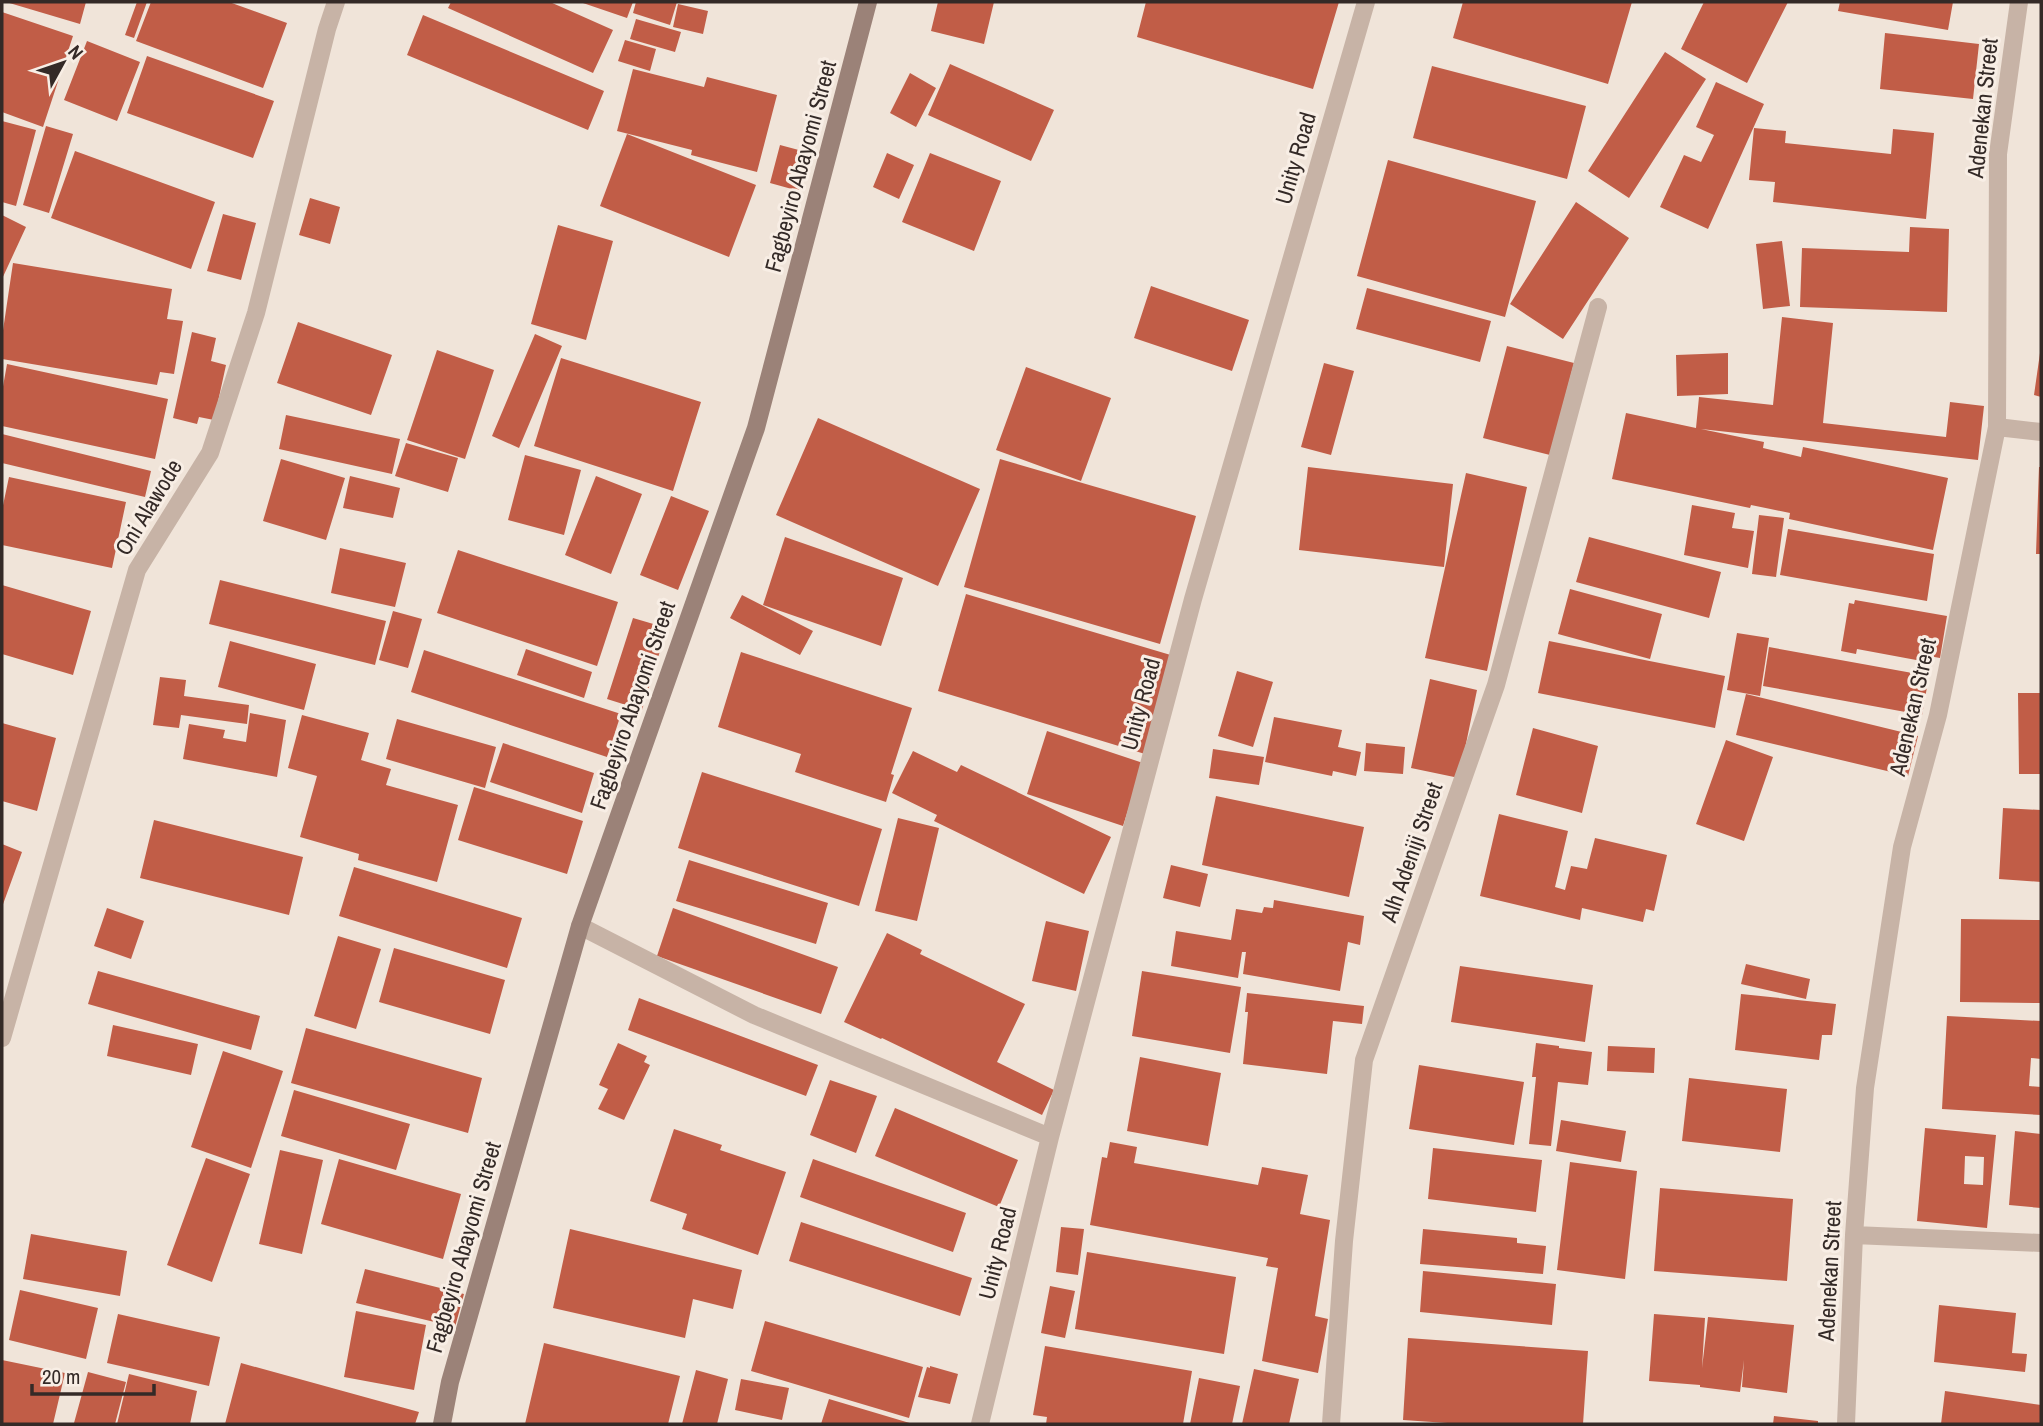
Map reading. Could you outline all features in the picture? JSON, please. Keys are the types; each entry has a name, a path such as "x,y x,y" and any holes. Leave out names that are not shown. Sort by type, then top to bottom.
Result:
{"street":[{"name":"Oni Alawode","path":"2,1038 137,570 210,453 256,313 323,43 336,2"},
{"name":"Fagbeyiro Abayomi Street","path":"442,1424 450,1382 580,926 756,428 868,2"},
{"name":"Unity Road","path":"980,1424 1050,1137 1193,599 1366,2"},
{"name":"Adenekan Street","path":"1846,1424 1854,1235 1865,1088 1902,847 1938,715 1997,427 1998,155 2019,2"},
{"name":"Alh Adeniji Street","path":"1331,1424 1343,1241 1364,1060 1496,685 1598,307"},
{"path":"1997,427 2041,432"},
{"path":"580,926 754,1015 1050,1137"},
{"path":"1854,1235 2041,1243"}],"building":[{"path":"6,2 86,2 80,24"},
{"path":"137,2 147,2 134,38 125,35"},
{"path":"151,2 229,2 287,23 263,88 136,41"},
{"path":"451,2 550,2 613,30 593,73 448,8"},
{"path":"580,2 633,2 627,18"},
{"path":"636,2 677,2 670,25 633,13"},
{"path":"938,2 994,2 984,44 931,31"},
{"path":"1146,2 1339,2 1313,89 1137,37"},
{"path":"1463,2 1632,2 1608,84 1453,38"},
{"path":"1704,2 1788,2 1747,83 1681,49"},
{"path":"1840,2 1953,2 1948,30 1838,11"},
{"path":"678,4 708,11 703,34 673,27"},
{"path":"2,12 73,36 43,127 2,112"},
{"path":"423,15 604,91 588,130 407,55"},
{"path":"636,19 681,32 675,52 630,39"},
{"path":"1885,33 1979,44 1973,99 1880,89"},
{"path":"625,40 656,49 650,71 618,61"},
{"path":"87,41 140,62 117,121 64,100"},
{"path":"1665,52 1706,79 1629,198 1588,171"},
{"path":"147,56 274,101 253,158 127,113"},
{"path":"950,64 1054,110 1031,161 928,115"},
{"path":"1432,66 1586,106 1567,179 1413,138"},
{"path":"633,69 704,87 707,77 777,95 757,172 691,155 692,150 617,131"},
{"path":"910,73 936,88 916,127 890,113"},
{"path":"1716,82 1764,104 1708,229 1660,207 1684,155 1701,162 1714,135 1696,127"},
{"path":"2,121 36,130 16,206 2,202"},
{"path":"46,126 73,134 49,213 23,205"},
{"path":"1754,128 1786,131 1785,143 1891,154 1893,129 1934,133 1926,219 1773,202 1775,182 1749,180"},
{"path":"627,134 756,185 729,257 600,206"},
{"path":"780,145 810,153 799,191 770,183"},
{"path":"75,151 215,202 191,269 51,218"},
{"path":"887,153 914,165 899,199 873,187"},
{"path":"930,153 1001,181 974,251 902,222"},
{"path":"1388,160 1536,201 1505,317 1357,276"},
{"path":"310,198 340,207 330,244 299,235"},
{"path":"1576,202 1629,238 1563,339 1510,304"},
{"path":"223,214 256,223 241,280 207,271"},
{"path":"2,215 26,227 2,279"},
{"path":"558,225 613,241 586,340 531,324"},
{"path":"1910,227 1949,229 1947,312 1800,307 1802,248 1909,252"},
{"path":"1782,241 1790,306 1763,309 1756,244"},
{"path":"13,263 172,289 167,319 183,321 174,374 160,372 157,385 2,359 2,337"},
{"path":"1151,286 1249,320 1232,371 1134,338"},
{"path":"1367,288 1491,321 1480,362 1356,329"},
{"path":"1782,317 1833,323 1823,423 1946,437 1950,402 1984,406 1978,460 1701,429 1764,442 1763,448 1801,457 1803,447 1948,478 1933,550 1789,519 1790,513 1751,505 1750,508 1612,479 1626,413 1696,428 1699,397 1773,405"},
{"path":"298,322 392,355 371,415 277,383"},
{"path":"192,332 216,338 211,361 226,365 214,420 199,417 197,424 173,418"},
{"path":"535,334 562,346 519,448 492,436"},
{"path":"1507,346 1574,363 1550,455 1483,438"},
{"path":"437,350 494,370 465,459 407,440"},
{"path":"1728,353 1728,394 1677,396 1676,355"},
{"path":"2041,353 2041,397 2034,395"},
{"path":"561,358 701,402 673,491 534,446"},
{"path":"1324,363 1354,371 1331,455 1301,447"},
{"path":"7,364 168,399 155,459 2,426 2,392"},
{"path":"1026,367 1111,398 1081,481 996,450"},
{"path":"286,415 400,439 392,474 279,449"},
{"path":"818,418 980,489 938,586 776,515"},
{"path":"2,434 151,471 145,497 2,463"},
{"path":"406,443 458,458 448,492 395,476"},
{"path":"525,455 581,470 564,535 508,520"},
{"path":"281,459 345,478 326,540 263,521"},
{"path":"1000,459 1196,516 1160,644 964,587"},
{"path":"1308,467 1453,484 1444,567 1299,550"},
{"path":"2039,467 2041,554 2036,554"},
{"path":"1466,473 1527,487 1487,671 1425,658"},
{"path":"350,476 400,488 393,518 343,508"},
{"path":"596,476 642,494 611,574 565,555"},
{"path":"9,477 126,502 112,568 2,545 2,510"},
{"path":"671,496 709,511 678,590 640,575"},
{"path":"1692,505 1735,513 1732,528 1754,531 1748,568 1684,555"},
{"path":"1759,515 1784,518 1776,577 1752,574"},
{"path":"1788,529 1934,554 1927,601 1780,575"},
{"path":"785,537 903,578 881,646 763,605"},
{"path":"1589,537 1721,572 1709,618 1576,582"},
{"path":"340,548 406,563 395,607 331,593"},
{"path":"458,550 618,602 597,666 437,613"},
{"path":"220,580 386,621 375,665 209,624"},
{"path":"2,585 91,611 73,675 2,654"},
{"path":"1570,589 1662,614 1650,659 1558,634"},
{"path":"966,594 1174,656 1145,754 938,691"},
{"path":"742,595 813,631 800,655 730,618"},
{"path":"1855,600 1947,616 1940,658 1929,656 1927,662 1857,649 1856,654 1841,651 1849,603 1854,604"},
{"path":"393,611 422,619 408,668 379,660"},
{"path":"633,618 667,628 642,710 607,699"},
{"path":"1737,633 1769,638 1760,696 1727,690"},
{"path":"230,641 316,664 304,710 218,687"},
{"path":"1549,641 1725,676 1715,728 1538,693"},
{"path":"1769,647 1929,676 1922,715 1763,686"},
{"path":"526,649 592,672 584,698 517,675"},
{"path":"424,650 621,714 607,757 411,692"},
{"path":"741,652 912,708 891,774 894,775 886,802 795,772 801,754 718,727"},
{"path":"1237,671 1273,682 1253,747 1218,736"},
{"path":"160,677 186,680 184,696 249,705 247,724 181,715 179,728 153,725"},
{"path":"1430,679 1477,690 1459,778 1411,768"},
{"path":"2018,693 2041,693 2041,774 2019,774"},
{"path":"1746,694 1918,736 1908,776 1736,735"},
{"path":"250,713 286,720 277,777 183,759 189,724 225,730 223,738 246,742"},
{"path":"302,715 369,733 361,760 391,769 386,785 458,805 437,882 358,860 359,854 300,837 317,776 288,768"},
{"path":"1274,717 1342,730 1338,747 1361,752 1356,776 1333,771 1332,776 1265,762"},
{"path":"397,719 496,747 485,788 386,759"},
{"path":"2,723 56,738 37,811 2,801"},
{"path":"1533,728 1598,746 1582,813 1516,795"},
{"path":"1047,731 1143,763 1123,826 1027,794"},
{"path":"1726,740 1773,757 1744,841 1696,824"},
{"path":"503,743 594,773 582,813 490,782"},
{"path":"1366,743 1405,747 1403,774 1364,771"},
{"path":"1213,749 1264,757 1259,785 1209,778"},
{"path":"913,751 957,772 961,765 1111,837 1084,894 934,821 937,815 892,793"},
{"path":"702,772 882,829 859,906 678,848"},
{"path":"474,787 583,821 567,874 458,840"},
{"path":"1216,796 1364,827 1349,897 1202,865"},
{"path":"2003,808 2041,810 2041,882 1999,879"},
{"path":"1499,814 1568,831 1555,887 1565,890 1571,866 1587,869 1595,838 1667,855 1654,911 1646,909 1643,922 1582,908 1580,920 1480,896"},
{"path":"898,818 939,828 917,921 875,911"},
{"path":"154,820 303,857 289,915 140,878"},
{"path":"2,844 22,852 2,907"},
{"path":"689,860 828,903 816,944 676,901"},
{"path":"1171,865 1208,874 1200,907 1163,898"},
{"path":"354,867 522,918 507,968 339,916"},
{"path":"1274,900 1364,916 1360,945 1348,942 1340,991 1243,974 1246,952 1242,952 1238,978 1171,966 1176,931 1231,940 1236,909 1262,913 1264,907 1273,908"},
{"path":"107,908 144,921 131,959 94,946"},
{"path":"673,908 838,967 821,1014 657,956"},
{"path":"1961,919 2041,920 2041,1003 1960,1002"},
{"path":"1046,921 1089,931 1076,991 1032,981"},
{"path":"887,933 922,950 920,954 1025,1004 997,1062 1054,1090 1042,1115 844,1022"},
{"path":"338,936 381,949 356,1029 314,1016"},
{"path":"394,948 505,980 490,1034 379,1002"},
{"path":"1746,964 1810,979 1806,999 1741,984"},
{"path":"1460,966 1593,985 1585,1042 1451,1022"},
{"path":"98,971 260,1016 251,1050 88,1004"},
{"path":"1142,971 1241,987 1230,1053 1132,1036"},
{"path":"1247,993 1364,1006 1362,1024 1333,1021 1327,1074 1243,1064"},
{"path":"1741,994 1836,1004 1832,1035 1822,1035 1819,1060 1735,1050"},
{"path":"639,998 818,1065 806,1096 628,1030"},
{"path":"1947,1016 2041,1021 2041,1059 2031,1058 2029,1086 2041,1087 2041,1115 1942,1109"},
{"path":"113,1025 198,1044 191,1075 107,1056"},
{"path":"306,1028 482,1078 468,1133 291,1083"},
{"path":"618,1043 647,1056 644,1062 650,1065 624,1120 598,1109 608,1089 599,1085"},
{"path":"1536,1043 1592,1052 1588,1085 1558,1082 1551,1146 1529,1144 1536,1077 1532,1077"},
{"path":"1608,1046 1655,1048 1654,1073 1607,1071"},
{"path":"223,1051 283,1071 251,1168 191,1147"},
{"path":"1140,1057 1221,1073 1208,1146 1127,1131"},
{"path":"1419,1065 1524,1082 1514,1145 1409,1129"},
{"path":"1689,1078 1787,1089 1780,1152 1682,1141"},
{"path":"830,1080 877,1096 856,1153 810,1135"},
{"path":"294,1090 410,1124 396,1170 281,1136"},
{"path":"895,1108 1018,1160 999,1207 875,1156"},
{"path":"1561,1120 1626,1131 1621,1162 1556,1151"},
{"path":"1925,1128 1996,1135 1987,1228 1917,1221","holes":["1965,1156 1984,1157 1983,1185 1964,1184"]},
{"path":"674,1129 722,1145 720,1150 786,1172 758,1255 682,1229 687,1214 650,1201"},
{"path":"2015,1131 2041,1134 2041,1208 2009,1205"},
{"path":"1110,1142 1137,1147 1134,1163 1258,1185 1262,1167 1308,1175 1300,1214 1330,1220 1315,1316 1328,1319 1318,1373 1262,1361 1278,1268 1266,1266 1268,1258 1090,1225 1102,1157 1107,1158"},
{"path":"1433,1148 1542,1160 1536,1212 1428,1199"},
{"path":"280,1150 323,1160 302,1254 259,1244"},
{"path":"206,1158 250,1174 212,1282 167,1265"},
{"path":"339,1159 461,1194 443,1259 321,1224"},
{"path":"813,1159 966,1213 953,1252 800,1197"},
{"path":"1570,1162 1637,1171 1625,1279 1557,1270"},
{"path":"1660,1188 1793,1199 1787,1281 1654,1271"},
{"path":"801,1222 972,1278 960,1316 789,1261"},
{"path":"1061,1227 1084,1229 1078,1275 1056,1272"},
{"path":"570,1229 742,1270 733,1309 693,1299 685,1338 553,1308"},
{"path":"1423,1229 1517,1238 1517,1243 1546,1246 1543,1274 1420,1264"},
{"path":"31,1234 127,1251 120,1296 23,1279"},
{"path":"1087,1252 1236,1277 1224,1354 1075,1329"},
{"path":"365,1269 464,1294 455,1327 356,1303"},
{"path":"1423,1271 1556,1284 1552,1325 1420,1312"},
{"path":"1050,1286 1075,1291 1065,1338 1041,1333"},
{"path":"20,1290 98,1308 86,1359 9,1340"},
{"path":"1939,1305 2016,1313 2012,1353 2027,1354 2025,1372 1934,1362"},
{"path":"356,1311 426,1325 414,1390 344,1377"},
{"path":"118,1314 220,1337 209,1386 107,1363"},
{"path":"1654,1314 1705,1318 1702,1368 1708,1317 1794,1325 1787,1393 1742,1387 1744,1360 1740,1392 1700,1385 1649,1381"},
{"path":"765,1321 923,1367 909,1418 751,1371"},
{"path":"1408,1338 1588,1351 1583,1424 1462,1424 1403,1420"},
{"path":"544,1343 680,1376 668,1424 525,1424"},
{"path":"1045,1346 1192,1371 1183,1424 1046,1424 1047,1417 1033,1415"},
{"path":"2,1360 65,1373 53,1424 2,1424"},
{"path":"241,1363 419,1412 415,1424 225,1424"},
{"path":"927,1367 958,1374 950,1404 918,1397"},
{"path":"1254,1369 1299,1379 1289,1424 1242,1424"},
{"path":"696,1370 728,1379 717,1424 682,1424"},
{"path":"88,1372 126,1382 115,1424 74,1423"},
{"path":"129,1374 197,1391 190,1424 117,1424"},
{"path":"1199,1378 1240,1386 1232,1424 1190,1424"},
{"path":"741,1379 789,1388 782,1420 735,1410"},
{"path":"1945,1391 2041,1405 2041,1424 1941,1424"},
{"path":"829,1399 913,1424 821,1424"},
{"path":"1774,1416 1818,1421 1818,1424 1773,1424"}]}
